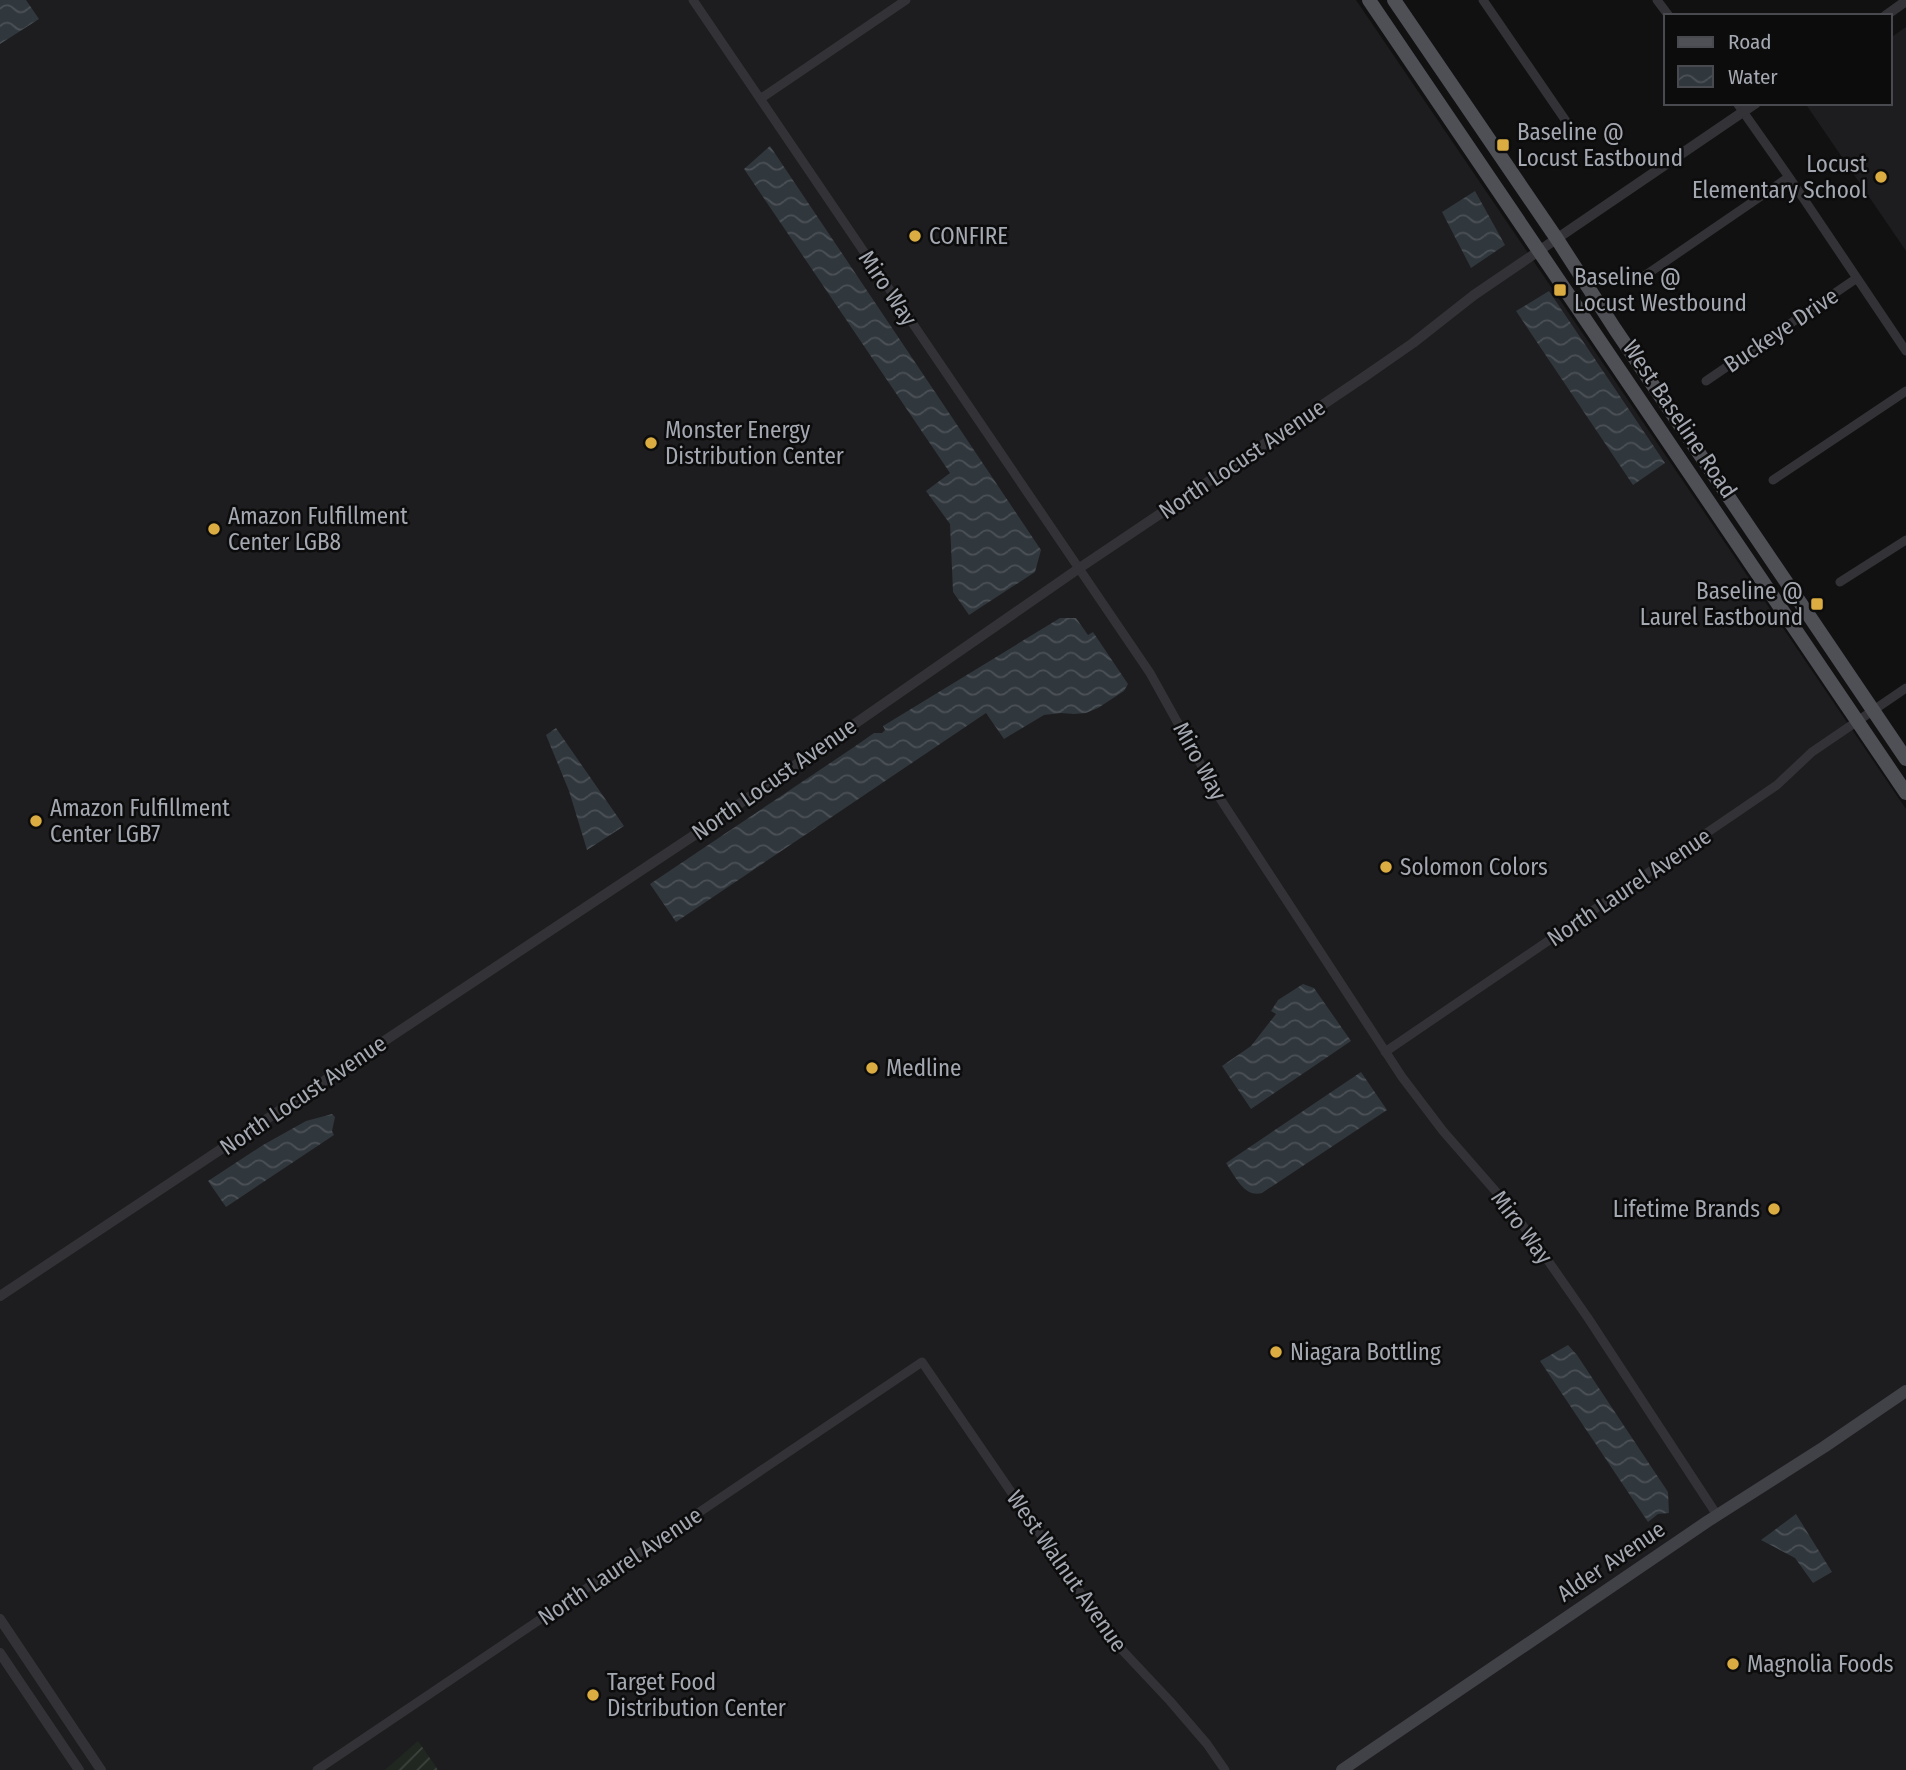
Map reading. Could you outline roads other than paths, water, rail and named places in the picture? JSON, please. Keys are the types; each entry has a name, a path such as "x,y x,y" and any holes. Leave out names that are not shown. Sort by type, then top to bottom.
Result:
{"main road":[{"name":"West Baseline Road","path":"1369,0 1540,250 1866,715 1906,793"},
{"path":"1394,0 1557,239 1866,715 1906,759"},
{"name":"Alder Avenue","path":"1342,1770 1717,1515 1906,1391"}],"street":[{"name":"Miro Way","path":"693,0 1150,673 1219,797 1385,1052 1435,1121 1505,1202 1535,1242 1717,1515"},
{"path":"760,99 906,0"},
{"path":"1483,0 1568,124"},
{"path":"1888,14 1906,1"},
{"path":"1740,108 1906,351"},
{"name":"North Locust Avenue","path":"0,1296 693,836 1078,569 1413,343 1474,295 1740,108"},
{"path":"1637,281 1789,177"},
{"name":"Buckeye Drive","path":"1706,381 1857,278"},
{"path":"1773,480 1906,391"},
{"path":"1840,582 1906,540"},
{"name":"North Laurel Avenue","path":"1385,1052 1777,785 1812,752 1906,688"},
{"name":"North Laurel Avenue","path":"317,1770 922,1362"},
{"name":"West Walnut Avenue","path":"922,1362 1087,1604 1123,1651 1207,1744 1225,1770"},
{"path":"0,1619 102,1770"},
{"path":"0,1653 79,1770"}],"water":[{"path":"0,0 26,0 39,19 0,44"},
{"path":"770,146 1041,550 1035,572 969,615 953,592 950,524 926,491 950,473 744,169"},
{"path":"1475,191 1505,245 1471,268 1442,212"},
{"path":"1549,291 1665,463 1633,485 1516,311"},
{"path":"1060,618 1076,618 1088,635 1093,632 1128,684 1124,691 1086,713 1044,715 1004,739 986,713 676,922 650,884 874,733 882,733 885,730 883,726"},
{"path":"556,728 624,826 587,850 569,791 546,735"},
{"path":"1303,984 1314,988 1351,1041 1251,1109 1222,1066 1251,1046 1276,1014 1271,1011 1278,1000"},
{"path":"1361,1072 1387,1110 1262,1193 1250,1192 1241,1185 1226,1163"},
{"path":"332,1114 335,1117 332,1131 334,1135 226,1207 208,1181 306,1121"},
{"path":"1568,1345 1668,1492 1669,1513 1658,1514 1648,1522 1540,1361"},
{"path":"1796,1514 1832,1572 1813,1583 1795,1558 1761,1540"}],"place":[{"name":"Baseline @ Locust Eastbound","path":"1503,145"},
{"name":"Locust Elementary School","path":"1881,177"},
{"name":"CONFIRE","path":"915,236"},
{"name":"Baseline @ Locust Westbound","path":"1560,290"},
{"name":"Monster Energy Distribution Center","path":"651,443"},
{"name":"Amazon Fulfillment Center LGB8","path":"214,529"},
{"name":"Baseline @ Laurel Eastbound","path":"1817,604"},
{"name":"Amazon Fulfillment Center LGB7","path":"36,821"},
{"name":"Solomon Colors","path":"1386,867"},
{"name":"Medline","path":"872,1068"},
{"name":"Lifetime Brands","path":"1774,1209"},
{"name":"Niagara Bottling","path":"1276,1352"},
{"name":"Magnolia Foods","path":"1733,1664"},
{"name":"Target Food Distribution Center","path":"593,1695"}]}
